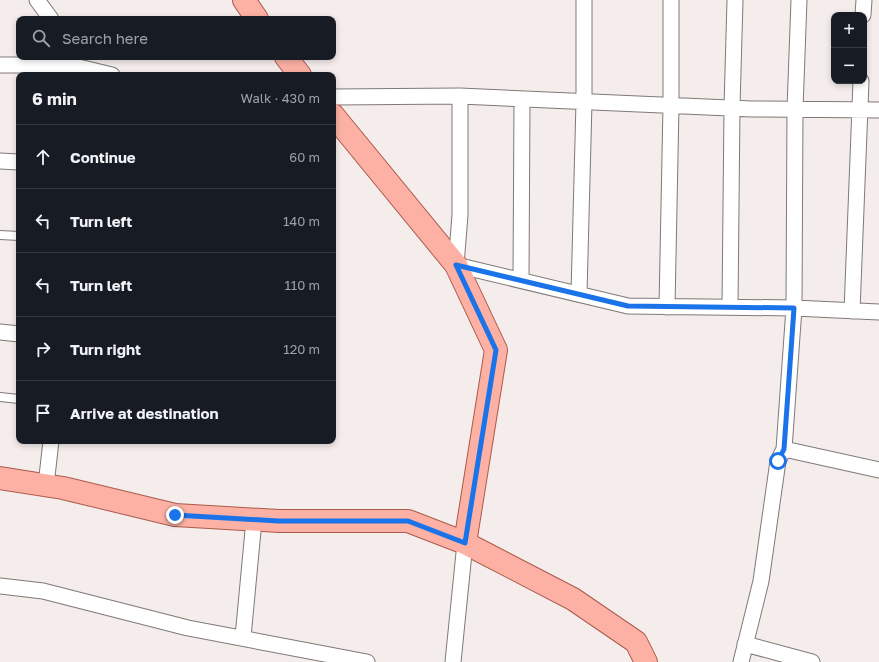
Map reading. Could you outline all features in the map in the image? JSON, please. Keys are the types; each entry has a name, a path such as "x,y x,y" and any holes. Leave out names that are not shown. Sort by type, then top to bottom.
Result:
{"main road":[{"path":"244,0 255,16"},
{"path":"288,60 298,72"},
{"path":"336,119 456,265 496,350 465,543"},
{"path":"0,478 63,488 175,515 254,520 408,521 465,543 573,599 636,642 646,662"}],"street":[{"path":"37,0 49,16"},
{"path":"579,294 584,102 584,0"},
{"path":"666,306 671,106 671,0"},
{"path":"730,306 732,107 735,0"},
{"path":"741,662 761,582 778,461 784,449 794,308 795,109 799,0"},
{"path":"863,12 864,0"},
{"path":"0,65 70,66 98,72"},
{"path":"852,311 862,84"},
{"path":"336,97 460,96 671,106 879,110"},
{"path":"460,96 460,215 456,265 628,306 730,306 879,312"},
{"path":"521,280 522,99"},
{"path":"0,161 16,162"},
{"path":"0,332 16,334"},
{"path":"46,485 51,444"},
{"path":"784,449 879,470"},
{"path":"243,637 254,520"},
{"path":"453,662 465,543"},
{"path":"0,586 43,591 188,628 243,637 367,662"},
{"path":"746,644 812,662"}],"lane":[{"path":"0,235 16,236"},
{"path":"0,397 16,399"}],"route":[{"path":"175,515 278,521 408,521 465,543 496,350 456,265 628,306 730,306 794,308 784,449 778,461"}]}
